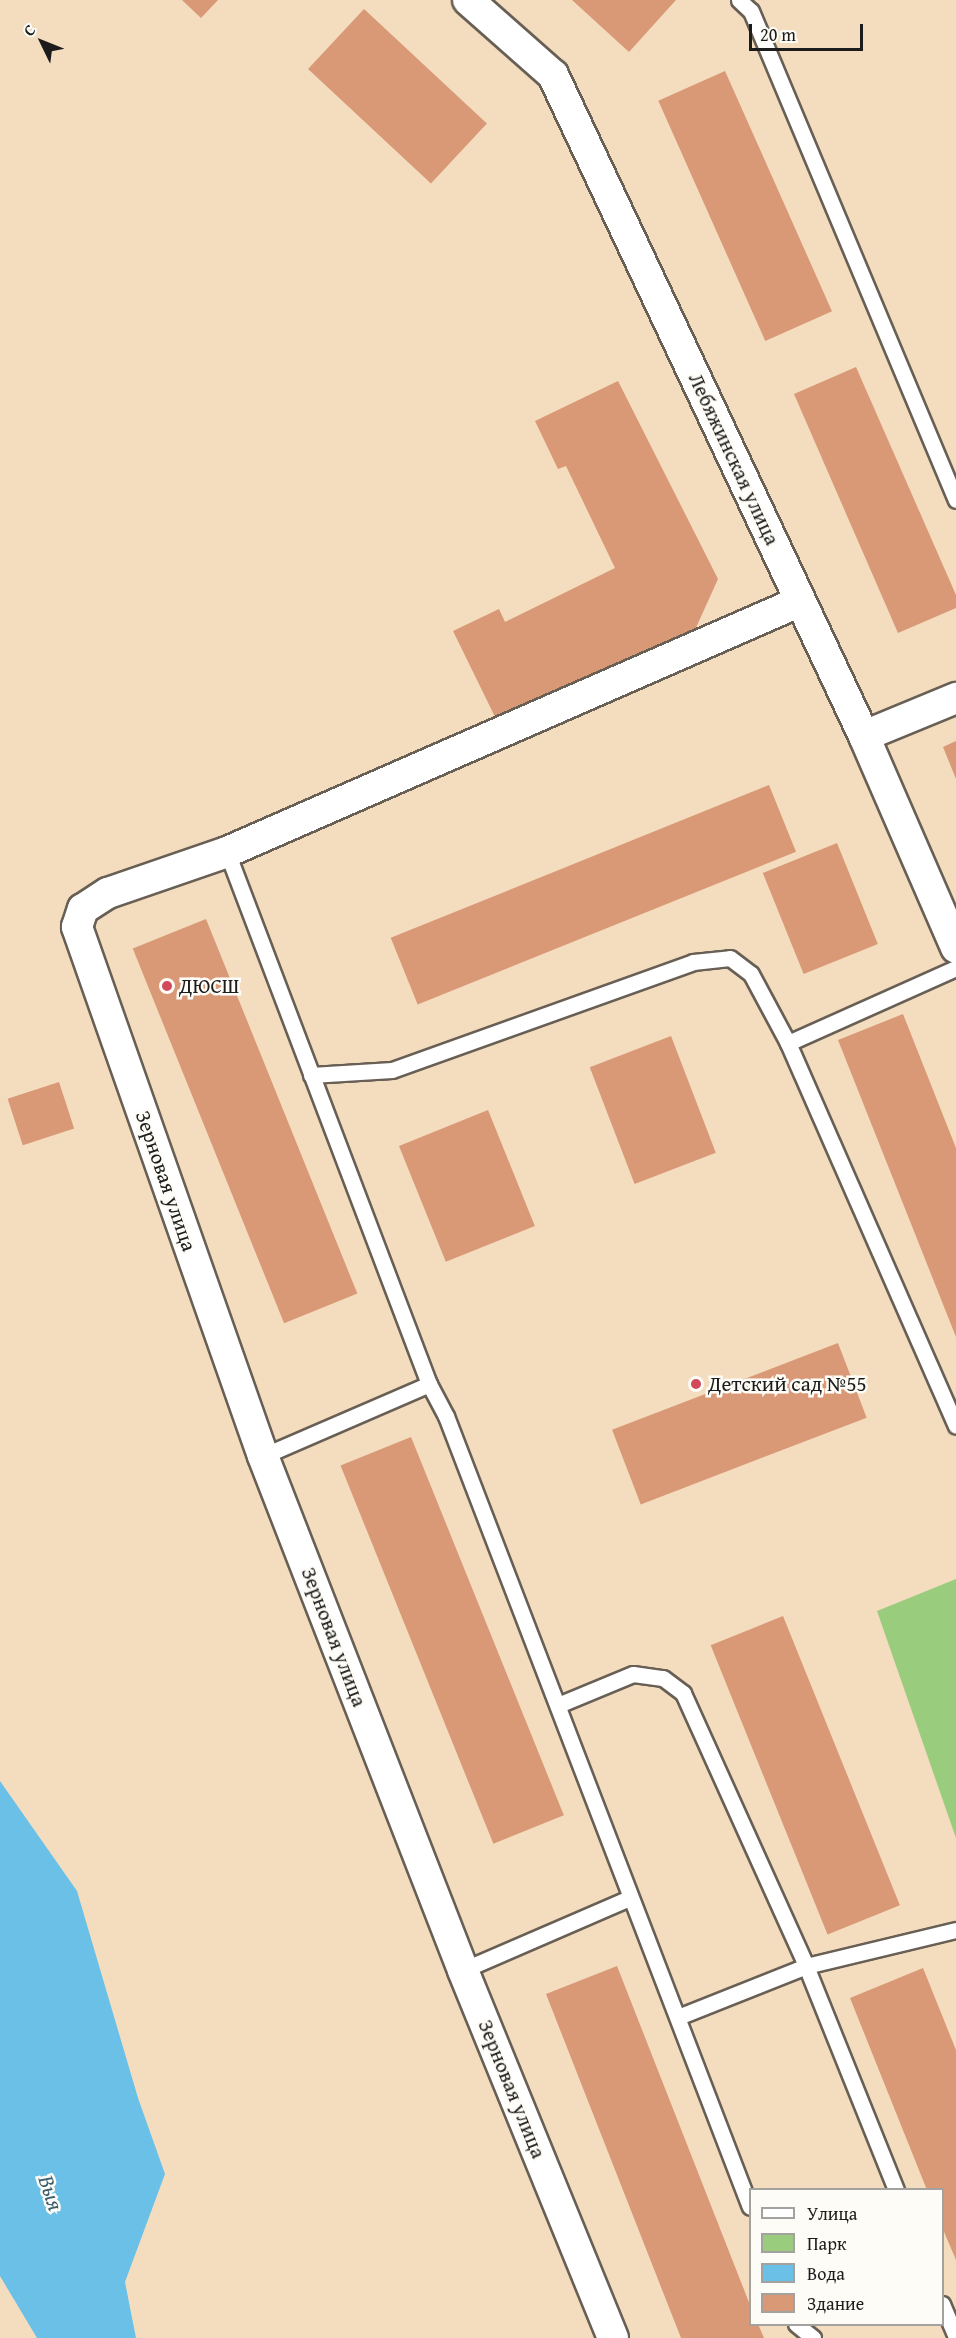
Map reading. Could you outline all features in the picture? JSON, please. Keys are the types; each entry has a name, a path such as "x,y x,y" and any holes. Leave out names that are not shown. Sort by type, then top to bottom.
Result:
{"street":[{"name":"Лебяжинская улица","path":"468,0 553,75 864,736 956,948"},
{"path":"226,852 801,601"},
{"path":"864,736 956,698"},
{"name":"Зерновая улица","path":"226,852 108,893 83,909 77,927 263,1456 463,1970 613,2338"}],"lane":[{"path":"740,0 751,11 956,500"},
{"path":"226,852 429,1384 446,1416 558,1705 629,1898 678,2017 749,2204"},
{"path":"311,1075 392,1070 693,962 730,958 751,974 788,1043 956,1426"},
{"path":"788,1043 956,968"},
{"path":"263,1456 429,1384"},
{"path":"558,1705 633,1674 663,1678 683,1693 806,1966 895,2188"},
{"path":"463,1970 629,1898"},
{"path":"678,2017 806,1966 956,1930"},
{"path":"944,2309 956,2337"},
{"path":"796,2326 813,2338"}],"green space":[{"path":"956,1579 956,1838 877,1611"}],"water":[{"name":"Выя","path":"0,1781 77,1891 138,2098 165,2174 125,2282 136,2338 37,2338 0,2276"}],"building":[{"path":"182,0 218,0 201,18"},
{"path":"572,0 676,0 629,52"},
{"path":"364,9 487,124 431,184 308,69"},
{"path":"725,71 832,311 765,341 658,101"},
{"path":"856,367 956,595 956,608 898,633 794,394"},
{"path":"618,381 718,579 694,632 499,725 453,631 499,609 505,622 615,568 566,466 558,469 535,421"},
{"path":"956,741 956,779 943,747"},
{"path":"769,785 796,852 418,1005 391,938"},
{"path":"837,843 878,944 804,974 763,873"},
{"path":"206,919 357,1294 284,1323 133,949"},
{"path":"903,1014 956,1148 956,1337 838,1040"},
{"path":"671,1036 716,1153 635,1184 590,1067"},
{"path":"59,1082 74,1129 23,1145 8,1099"},
{"path":"488,1110 535,1226 446,1262 399,1146"},
{"path":"838,1343 867,1418 641,1504 612,1430"},
{"path":"411,1437 564,1815 493,1844 341,1465"},
{"path":"783,1616 900,1905 828,1935 711,1645"},
{"path":"617,1966 749,2302 749,2326 759,2326 764,2338 681,2338 546,1994"},
{"path":"923,1968 956,2050 956,2260 944,2232 944,2188 926,2188 850,1998"}],"place":[{"name":"ДЮСШ","path":"167,986"},
{"name":"Детский сад №55","path":"696,1384"}]}
